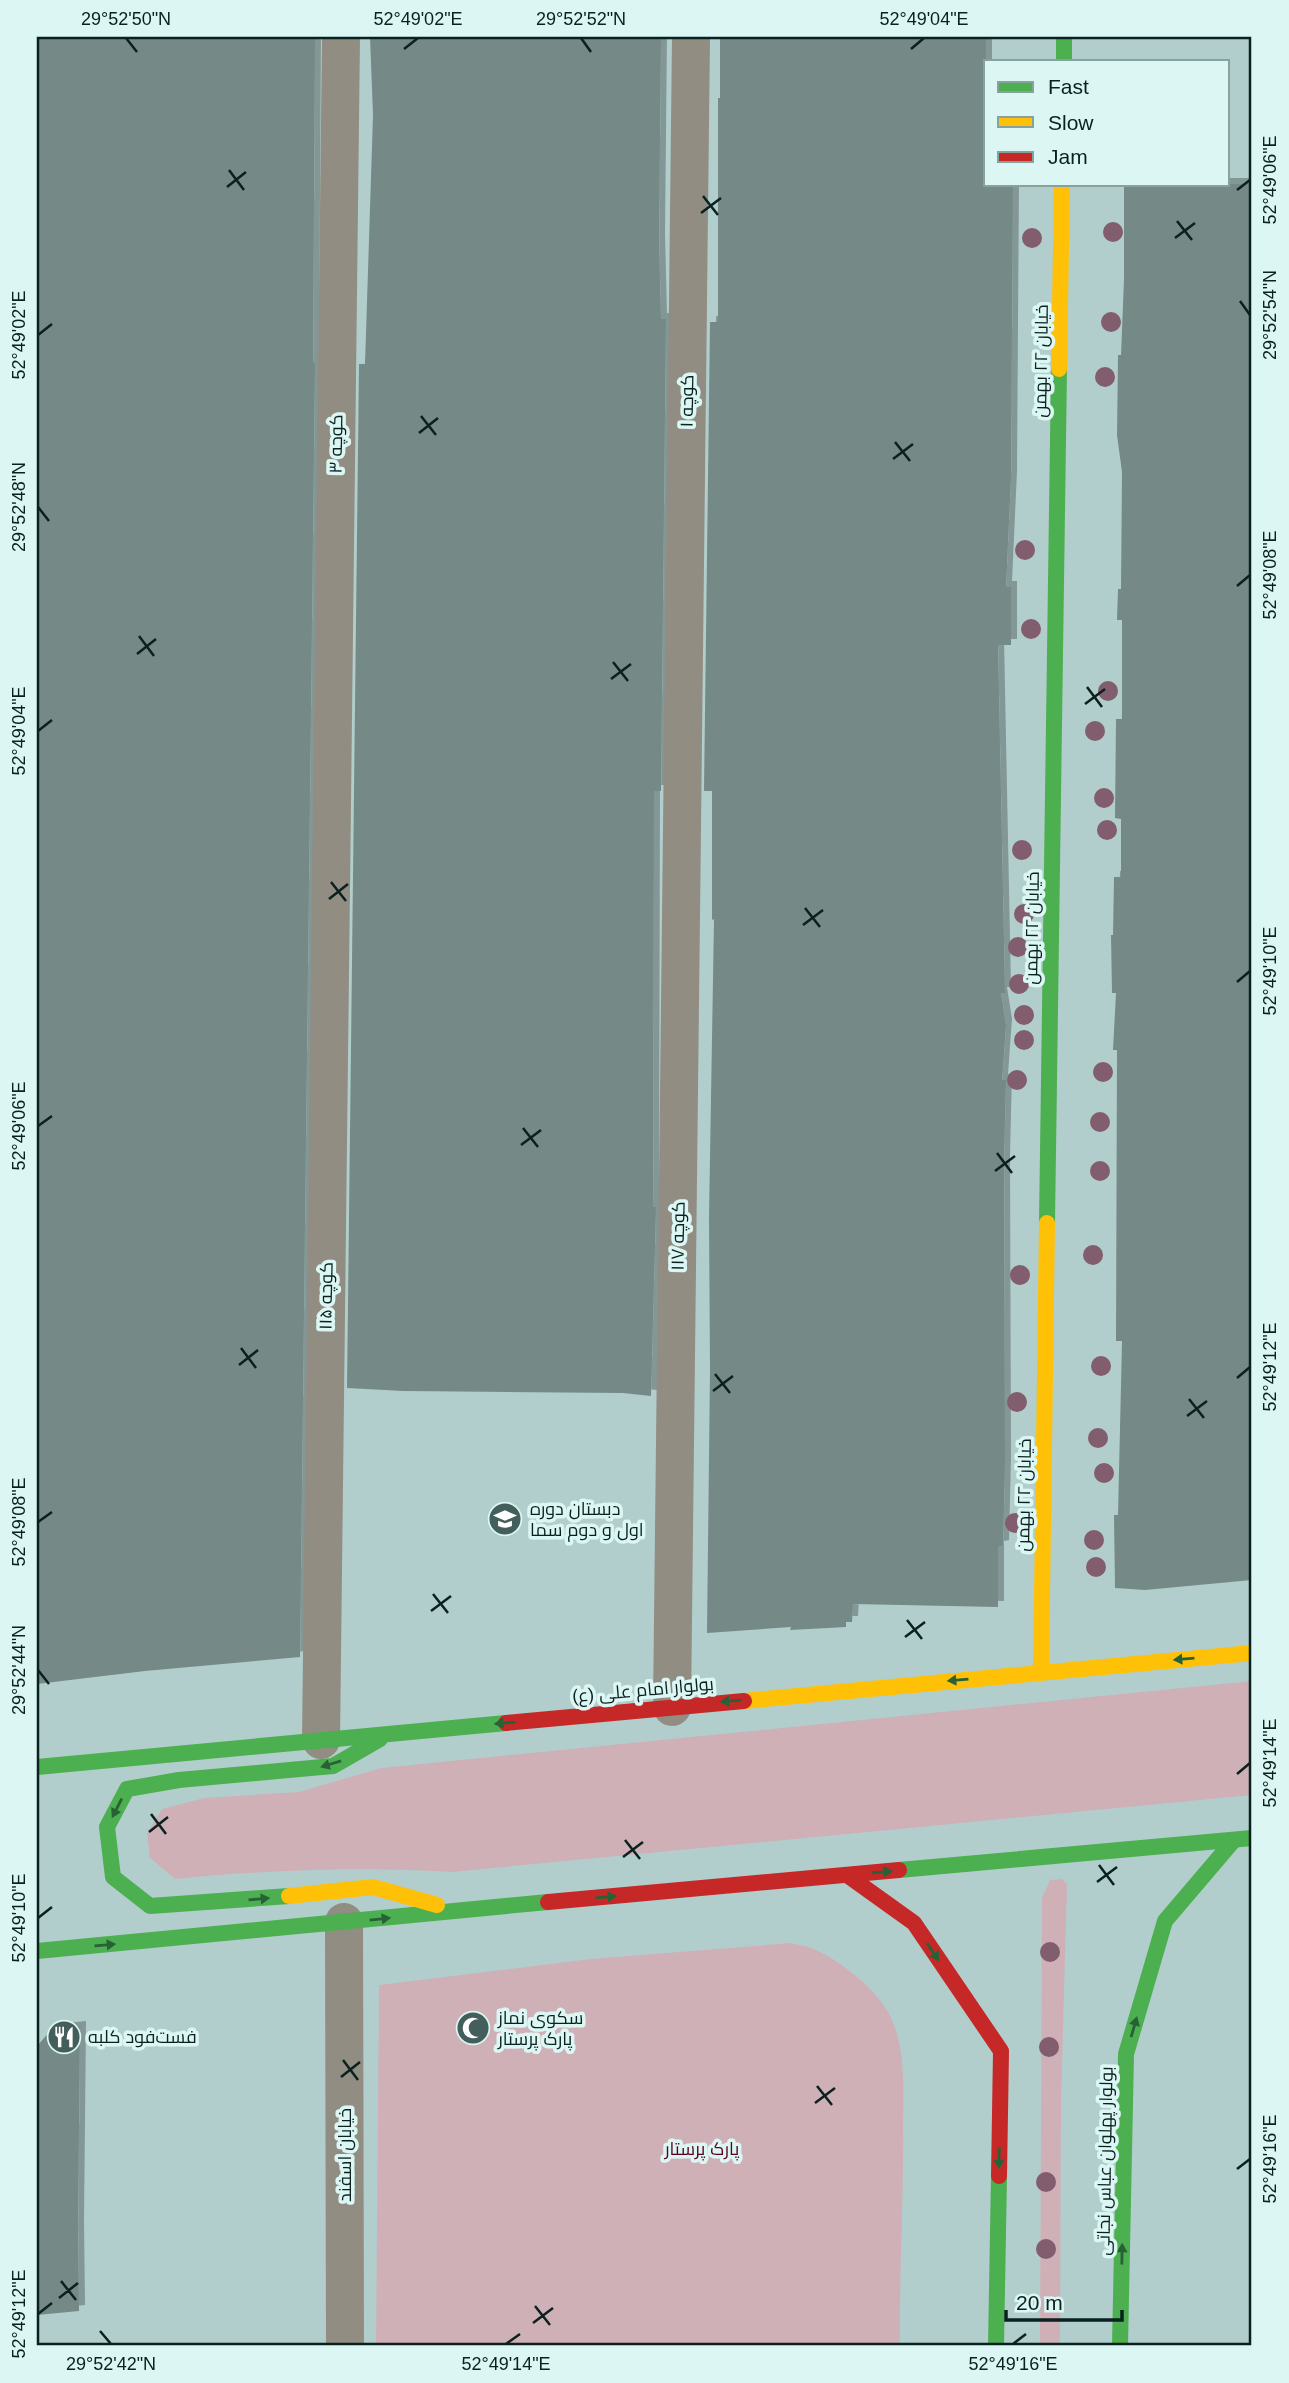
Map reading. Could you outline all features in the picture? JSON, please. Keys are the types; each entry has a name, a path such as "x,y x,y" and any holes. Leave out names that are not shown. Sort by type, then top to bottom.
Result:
{"main road":[{"path":"1064,60 1065,37"},
{"name":"خیابان ۲۲ بهمن","path":"1041,1672 1062,186"},
{"name":"بولوار امام علی (ع)","path":"37,1766 1252,1653"},
{"path":"391,1733 333,1766 179,1780 127,1789 107,1827 113,1877 150,1906 254,1900 373,1887 458,1910"},
{"path":"37,1951 1252,1838"},
{"name":"بولوار پهلوان عباس نجاتی","path":"1120,2346 1126,2054 1164,1922 1234,1840"},
{"path":"847,1875 914,1923 1001,2051 996,2346"}],"street":[{"name":"کوچه ۳","path":"331,852 341,37"},
{"name":"کوچه ۱","path":"683,766 691,37"},
{"name":"کوچه ۱۱۷","path":"672,1707 683,766"},
{"name":"کوچه ۱۱۵","path":"321,1740 331,852"},
{"name":"خیابان اسفند","path":"344,1922 345,2346"}],"green space":[{"path":"1252,1681 1252,1795 452,1872 314,1870 175,1879 150,1858 147,1833 162,1809 204,1798 299,1792 381,1768"},
{"path":"1062,1879 1067,1884 1061,2102 1060,2346 1040,2346 1042,1898 1050,1880"},
{"name":"پارک پرستار","path":"791,1943 821,1953 865,1984 888,2012 898,2039 903,2083 900,2346 376,2346 379,1985 591,1959"}],"building":[{"path":"37,37 315,37 315,363 300,1657 37,1684"},
{"path":"370,37 661,37 659,240 661,319 666,319 661,791 654,791 653,1207 656,1207 651,1396 623,1393 347,1388 359,364 365,364 373,115"},
{"path":"720,37 986,37 984,186 1013,186 1011,477 1006,587 1011,587 1011,645 998,645 1005,993 1001,993 1006,1025 1002,1080 1006,1080 1005,1465 1003,1546 998,1547 998,1607 853,1604 852,1622 846,1622 846,1627 790,1630 791,1627 707,1633 714,919 712,920 712,791 704,791 710,322 718,322"},
{"path":"1252,184 1252,1580 1145,1590 1115,1588 1114,1515 1118,1515 1122,1341 1116,1341 1117,1050 1113,1050 1116,993 1112,993 1111,935 1114,877 1121,877 1121,819 1115,818 1116,719 1122,719 1122,620 1117,620 1118,589 1121,589 1122,472 1117,435 1118,355 1121,355 1124,186"},
{"path":"80,2027 79,2311 37,2315 37,2046 51,2030"}],"traffic: fast":[{"path":"1064,37 1064,60"},
{"path":"1047,1223 1059,369"},
{"path":"37,1767 506,1723"},
{"path":"289,1896 150,1906 113,1877 107,1827 127,1789 179,1780 333,1766 380,1739"},
{"path":"899,1870 1252,1838"},
{"path":"1120,2346 1126,2054 1165,1921 1234,1840"},
{"path":"37,1951 548,1902"},
{"path":"996,2346 999,2176"}],"traffic: slow":[{"path":"1059,369 1062,186"},
{"path":"1041,1672 1047,1223"},
{"path":"744,1701 1252,1653"},
{"path":"289,1896 373,1887 437,1905"}],"traffic: jam":[{"path":"506,1723 744,1701"},
{"path":"548,1902 899,1870"},
{"path":"847,1875 914,1923 1001,2051 999,2176"}],"place":[{"name":"دبستان دوره اول و دوم سما","path":"505,1519"},
{"name":"سکوی نماز پارک پرستار","path":"473,2028"},
{"name":"فست‌فود کلبه","path":"64,2037"}]}
